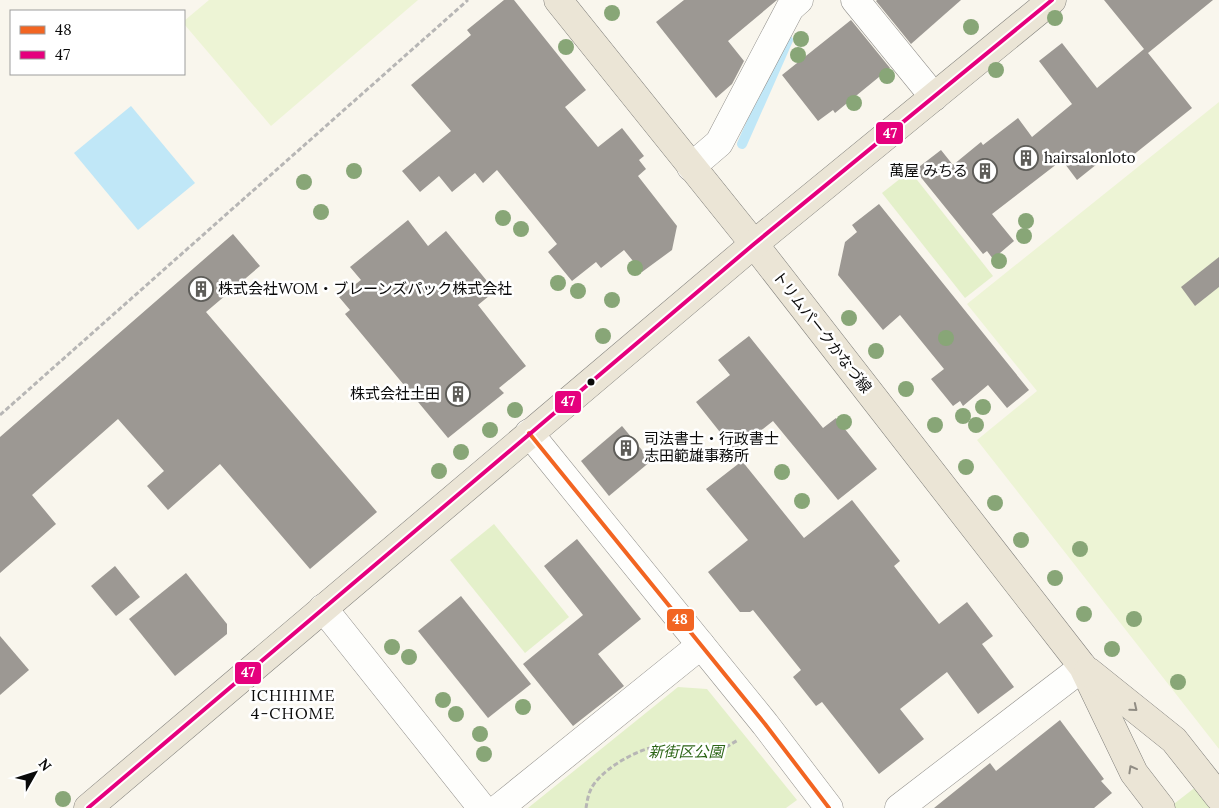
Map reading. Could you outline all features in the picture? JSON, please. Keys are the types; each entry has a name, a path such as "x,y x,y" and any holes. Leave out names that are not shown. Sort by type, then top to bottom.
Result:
{"main road":[{"name":"トリムパークかなづ線","path":"558,0 754,244 1083,667 1134,773 1161,808"},
{"path":"88,808 528,433 754,244 1052,0"},
{"name":"トリムパークかなづ線","path":"1083,667 1174,740 1219,797"}],"street":[{"path":"691,167 719,143 790,8 799,0"},
{"path":"855,0 934,97"},
{"path":"528,433 765,724 830,808"},
{"path":"323,608 482,808"},
{"path":"499,808 700,645"},
{"path":"899,808 1083,667"}],"path":[{"path":"0,415 468,0"},
{"path":"586,808 591,788 612,766 628,757 651,748 685,748 711,756 765,724"}],"green space":[{"path":"209,0 418,0 271,126 185,25 185,20"},
{"path":"1219,102 1219,749 977,440 1037,391 967,304"},
{"path":"910,171 993,276 965,298 882,193"},
{"path":"494,524 569,617 525,653 450,560"},
{"name":"新街区公園","path":"678,687 707,689 797,800 786,808 528,808"},
{"path":"1197,786 1215,808 1170,807"}],"water":[{"path":"131,106 195,183 138,230 74,153"}],"building":[{"path":"504,0 514,0 586,90 565,107 598,147 622,128 644,156 639,160 646,169 638,176 677,226 672,250 642,272 624,250 601,268 596,262 572,281 548,252 557,244 497,170 483,183 475,173 452,192 439,176 420,192 402,171 451,131 411,85 471,35 467,30"},
{"path":"684,0 777,0 728,41 744,61 732,84 716,98 656,22"},
{"path":"877,0 961,0 911,44 876,1"},
{"path":"1104,0 1213,0 1148,53 1192,108 1122,164 1112,152 1077,180 1062,160 992,214 1014,241 993,259 987,251 983,254 915,170 941,150 953,165 981,142 983,145 1018,118 1032,137 1072,104 1039,61 1062,43 1097,88 1144,49"},
{"path":"851,20 890,68 835,113 833,110 818,121 782,75"},
{"path":"879,204 1029,390 1007,408 988,385 963,406 960,401 953,406 931,379 944,369 900,315 883,330 838,275 845,242 857,232 852,225"},
{"path":"408,220 428,246 446,231 495,291 478,305 526,366 499,388 504,393 448,438 345,314 350,310 339,297 361,280 350,267"},
{"path":"233,234 260,266 206,312 377,512 310,569 220,464 168,510 147,486 164,471 118,419 32,495 56,524 0,573 0,437"},
{"path":"1219,257 1219,287 1195,306 1181,287"},
{"path":"749,336 823,428 836,418 877,469 838,500 773,421 735,451 696,402 730,375 718,360"},
{"path":"622,426 651,461 609,496 581,461"},
{"path":"742,461 804,538 852,500 900,561 894,566 939,624 967,602 993,636 982,644 1014,687 978,714 947,672 900,709 924,739 879,774 822,702 816,706 793,677 801,670 753,610 750,612 740,612 708,572 748,540 706,489"},
{"path":"577,539 641,619 598,654 624,686 573,726 523,664 583,615 544,566"},
{"path":"115,566 140,597 116,616 91,586"},
{"path":"186,573 227,624 227,634 175,676 129,619"},
{"path":"461,596 531,684 488,718 418,631"},
{"path":"0,636 29,670 0,695"},
{"path":"1060,720 1104,779 1101,781 1112,793 1094,808 934,808 990,763 996,771"}],"waterway":[{"path":"742,144 788,40"}],"transit line":[{"name":"47","path":"88,808 754,244 1052,0"},
{"name":"48","path":"529,433 765,724 829,808"}],"place":[{"name":"hairsalonloto","path":"1026,158"},
{"name":"萬屋 みちる","path":"985,171"},
{"name":"株式会社WOM・ブレーンズパック株式会社","path":"201,289"},
{"name":"株式会社土田","path":"458,394"},
{"name":"司法書士・行政書士 志田範雄事務所","path":"626,448"}],"district":[{"name":"ICHIHIME 4-CHOME","path":"293,704"}]}
